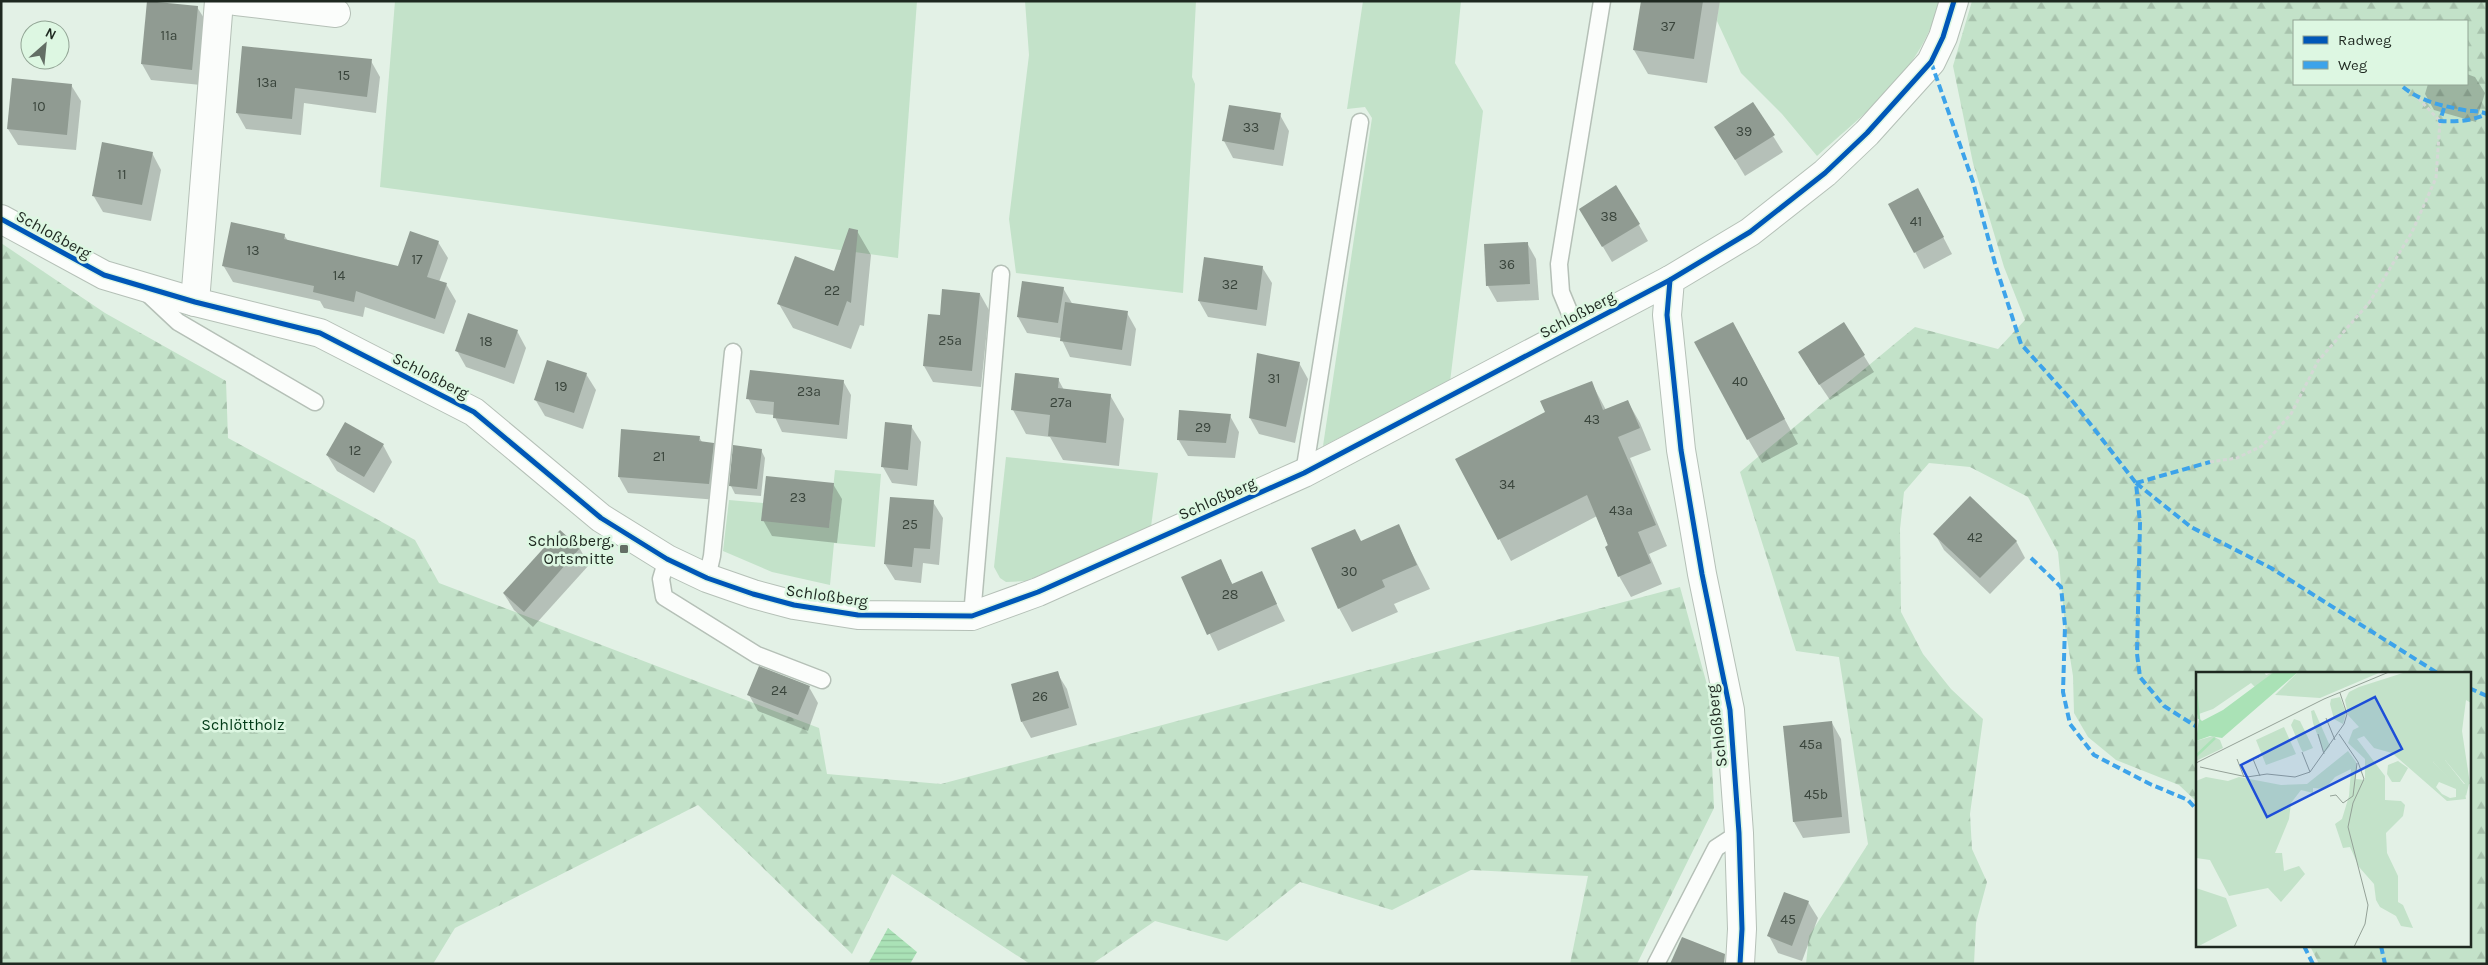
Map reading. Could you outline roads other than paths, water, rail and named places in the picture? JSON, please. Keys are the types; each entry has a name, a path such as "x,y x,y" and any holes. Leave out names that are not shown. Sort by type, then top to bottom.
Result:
{"street":[{"path":"195,302 219,1"},
{"path":"236,1 319,8"},
{"name":"Schloßberg","path":"1,219 104,275 195,302 320,332 474,412 601,518 667,559 707,578 753,594 794,605 849,613 972,616 1038,592 1304,473 1670,280 1750,232 1825,173 1867,133 1931,62 1954,1"},
{"name":"Schloßberg","path":"1670,280 1667,315 1678,424 1702,574 1730,710 1739,833 1742,930 1740,964"}],"lane":[{"path":"1576,328 1561,292 1559,264 1602,1"},
{"path":"1304,473 1360,122"},
{"path":"972,616 1001,274"},
{"path":"138,285 178,322 315,402"},
{"path":"707,578 712,556 733,352"},
{"path":"667,559 661,579 664,597 757,655 822,680"},
{"path":"1656,964 1716,848 1739,833"}],"place":[{"name":"Schloßberg, Ortsmitte","path":"624,549"}],"park label":[{"name":"Schlöttholz","path":"243,724"}]}
